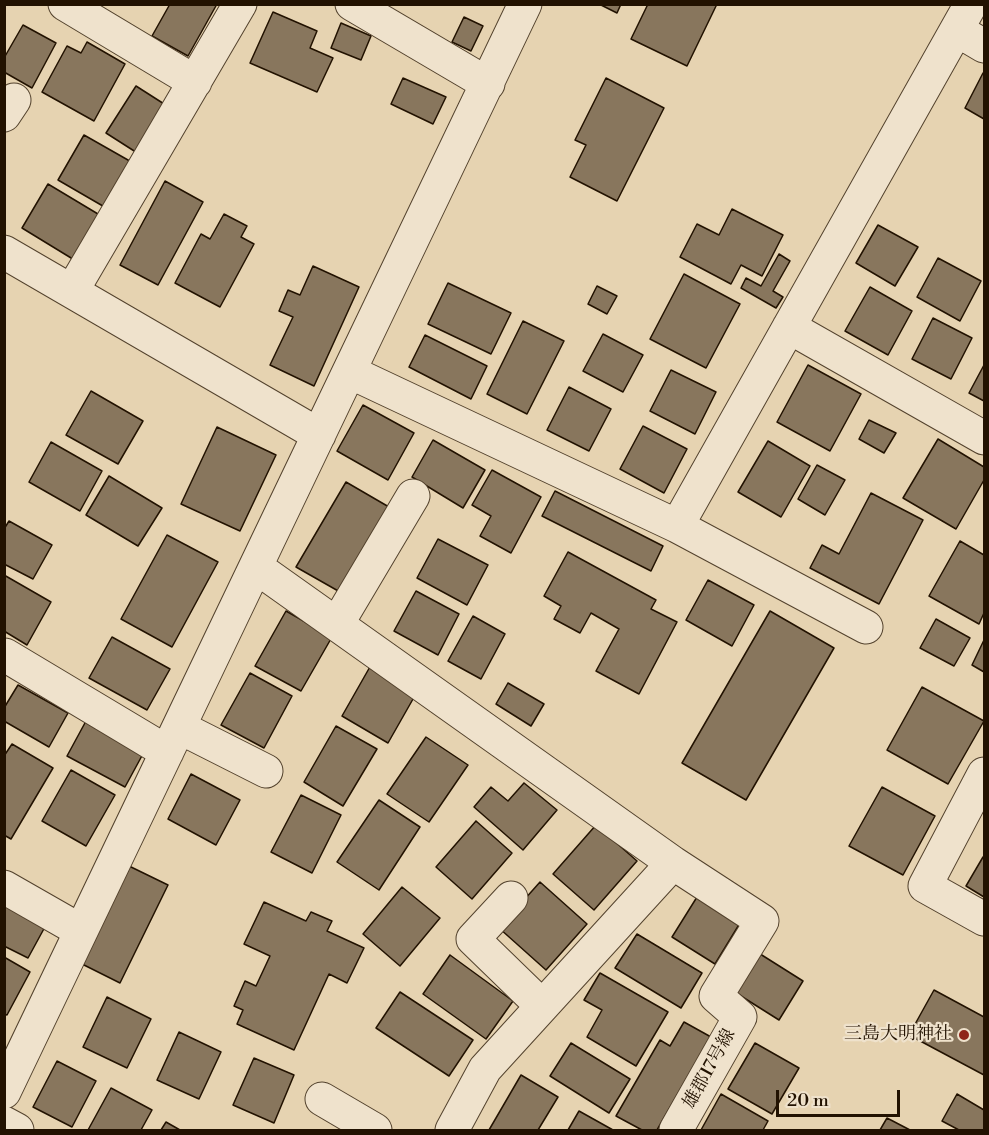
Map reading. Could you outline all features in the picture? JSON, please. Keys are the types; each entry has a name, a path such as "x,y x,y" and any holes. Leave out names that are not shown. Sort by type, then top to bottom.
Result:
{"street":[{"path":"65,4 195,82"},
{"path":"72,291 240,4"},
{"path":"352,4 488,84"},
{"path":"4,1092 13,1050 81,932 525,4"},
{"path":"677,526 964,17 984,46"},
{"path":"4,252 319,435"},
{"path":"789,327 984,438"},
{"path":"350,372 677,526 866,627"},
{"path":"337,624 413,496"},
{"path":"255,567 673,863 485,1069 452,1131"},
{"path":"5,655 173,740 266,771"},
{"path":"984,774 925,886 984,919"},
{"name":"雄郡17号線","path":"673,863 762,921 716,996 740,1017 675,1131"},
{"path":"4,887 81,932"},
{"path":"510,898 473,939 542,1006"},
{"path":"322,1099 375,1131"},
{"path":"4,1124 17,1131"}],"building":[{"path":"170,4 217,4 188,56 152,36"},
{"path":"599,4 621,4 617,13"},
{"path":"648,4 717,4 687,66 631,39"},
{"path":"273,12 317,31 310,48 333,58 317,92 250,63"},
{"path":"464,17 483,26 471,51 452,42"},
{"path":"341,23 371,36 361,60 331,48"},
{"path":"23,25 56,43 32,88 4,72 4,58"},
{"path":"87,42 125,64 94,121 42,92 67,46 81,53"},
{"path":"984,74 984,119 965,108"},
{"path":"403,78 446,97 433,124 391,104"},
{"path":"606,78 664,108 617,201 570,177 586,145 575,140"},
{"path":"136,86 172,109 142,156 106,133"},
{"path":"84,135 135,164 108,209 58,180"},
{"path":"165,181 203,202 158,285 120,265"},
{"path":"48,184 103,217 76,261 22,228"},
{"path":"732,209 783,235 762,276 741,265 731,284 680,257 697,224 719,235"},
{"path":"224,214 247,226 241,237 254,244 220,307 175,283 201,234 210,239"},
{"path":"878,225 918,247 895,286 856,263"},
{"path":"779,254 790,261 773,291 783,297 776,308 741,288 746,278 761,286"},
{"path":"938,258 981,281 960,321 917,297"},
{"path":"313,266 359,287 314,386 270,365 293,317 279,311 288,290 300,295"},
{"path":"684,274 740,304 706,368 650,339"},
{"path":"448,283 511,313 491,354 428,324"},
{"path":"597,286 617,296 607,314 588,304"},
{"path":"870,287 912,311 888,355 845,331"},
{"path":"933,318 972,338 951,379 912,359"},
{"path":"523,321 564,341 527,414 487,394"},
{"path":"603,334 643,355 623,392 583,371"},
{"path":"425,335 487,366 471,399 409,367"},
{"path":"808,365 861,394 830,451 777,422"},
{"path":"984,365 984,401 969,393"},
{"path":"671,370 716,392 695,434 650,411"},
{"path":"569,387 611,409 589,451 547,430"},
{"path":"91,391 143,421 118,464 66,435"},
{"path":"363,405 414,433 388,480 337,451"},
{"path":"869,420 896,433 884,453 859,439"},
{"path":"643,426 687,449 664,493 620,469"},
{"path":"217,427 276,455 240,531 181,504"},
{"path":"938,439 984,467 984,480 956,529 903,498"},
{"path":"433,440 485,470 463,508 412,477"},
{"path":"768,441 810,466 781,517 738,492"},
{"path":"51,442 102,471 80,511 29,482"},
{"path":"817,465 845,480 825,515 798,499"},
{"path":"492,470 541,497 511,553 480,536 491,516 472,505"},
{"path":"109,476 162,508 138,546 86,515"},
{"path":"346,482 389,507 340,592 296,567"},
{"path":"555,491 663,546 651,571 542,516"},
{"path":"871,493 923,520 879,604 810,568 822,545 839,554"},
{"path":"9,521 52,545 33,579 4,564 4,529"},
{"path":"167,535 218,562 172,647 121,619"},
{"path":"438,539 488,565 467,605 417,578"},
{"path":"960,541 984,555 984,613 979,624 929,596"},
{"path":"568,552 656,600 651,609 677,622 639,694 596,671 619,629 591,613 580,633 554,619 561,606 544,596"},
{"path":"4,575 51,602 27,645 4,631"},
{"path":"708,580 754,605 732,646 686,620"},
{"path":"416,591 459,614 438,655 394,631"},
{"path":"286,611 332,637 301,691 255,666"},
{"path":"770,611 834,648 746,800 682,763"},
{"path":"473,616 505,634 481,679 448,661"},
{"path":"936,619 970,638 954,666 920,648"},
{"path":"112,637 170,669 147,710 89,678"},
{"path":"984,640 984,672 972,665"},
{"path":"371,665 417,692 388,743 342,716"},
{"path":"250,673 292,696 264,748 221,725"},
{"path":"508,683 544,704 531,726 496,704"},
{"path":"18,685 68,713 49,747 4,721 4,708"},
{"path":"922,687 984,721 948,784 887,750"},
{"path":"86,721 144,752 125,787 67,756"},
{"path":"336,726 377,749 343,806 304,782"},
{"path":"426,737 468,765 429,822 387,794"},
{"path":"12,744 53,768 11,839 4,835 4,756"},
{"path":"71,770 115,795 86,846 42,821"},
{"path":"191,774 240,800 216,845 168,819"},
{"path":"524,783 557,810 523,850 474,807 491,787 508,801"},
{"path":"882,787 935,816 903,875 849,846"},
{"path":"301,795 341,815 312,873 271,852"},
{"path":"379,800 420,827 379,890 337,862"},
{"path":"476,821 512,853 472,899 436,867"},
{"path":"596,825 637,861 594,910 553,874"},
{"path":"984,858 984,897 966,886"},
{"path":"129,866 168,885 120,983 82,964"},
{"path":"540,882 587,924 546,970 499,928"},
{"path":"402,887 440,918 400,966 363,934"},
{"path":"697,897 740,923 715,964 672,937"},
{"path":"4,902 46,925 28,958 4,946"},
{"path":"264,902 306,921 311,912 332,921 327,931 364,948 347,983 329,974 294,1050 237,1024 243,1010 234,1006 245,981 256,986 270,956 244,944"},
{"path":"637,934 702,973 681,1008 615,968"},
{"path":"757,952 803,981 779,1020 733,991"},
{"path":"450,955 513,1001 486,1039 423,994"},
{"path":"4,957 30,972 7,1015 4,1014"},
{"path":"600,973 668,1012 636,1066 587,1037 602,1010 584,1000"},
{"path":"934,990 984,1017 984,1075 909,1035"},
{"path":"400,992 473,1040 449,1076 376,1028"},
{"path":"107,997 151,1019 127,1068 83,1047"},
{"path":"684,1022 711,1037 657,1130 642,1130 616,1116 660,1040 670,1046"},
{"path":"179,1032 221,1052 199,1099 157,1080"},
{"path":"571,1043 630,1079 609,1113 550,1076"},
{"path":"755,1043 799,1068 772,1114 728,1089"},
{"path":"254,1058 294,1075 274,1123 233,1105"},
{"path":"57,1061 96,1081 72,1127 33,1107"},
{"path":"521,1075 558,1097 538,1130 489,1130"},
{"path":"111,1088 152,1110 141,1130 88,1130"},
{"path":"721,1094 768,1121 763,1130 701,1130"},
{"path":"957,1094 984,1110 984,1130 959,1130 942,1121"},
{"path":"579,1111 613,1130 568,1130"},
{"path":"887,1118 910,1130 880,1130"},
{"path":"166,1122 180,1130 161,1130"}],"place":[{"name":"三島大明神社","path":"964,1035"}]}
